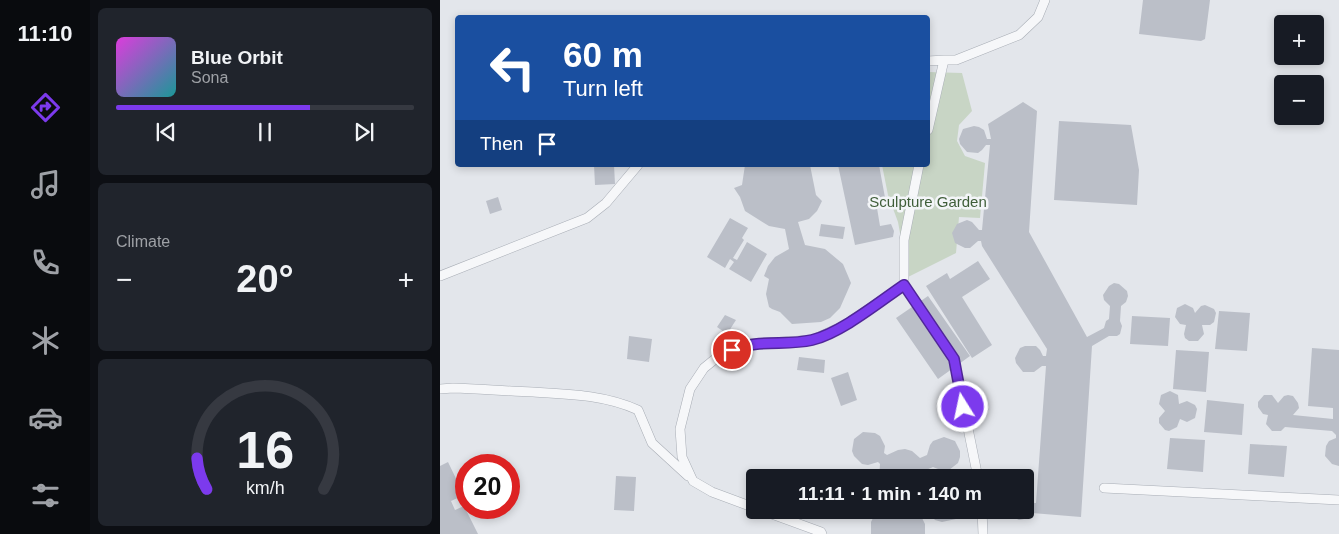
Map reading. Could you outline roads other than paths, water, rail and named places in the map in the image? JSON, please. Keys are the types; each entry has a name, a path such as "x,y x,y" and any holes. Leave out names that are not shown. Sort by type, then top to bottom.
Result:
{"lane":[{"path":"930,61 956,60 1019,35 1038,17 1045,0"},
{"path":"930,121 944,60"},
{"path":"440,276 587,218 606,203 636,167"},
{"path":"919,167 904,240 904,285 954,359 976,469"},
{"path":"693,481 682,457 680,429 690,389 704,368 720,355 745,344 812,340 845,325 904,285"},
{"path":"440,389 453,388 586,395 622,403 638,410 652,442 693,481 712,492 746,505"},
{"path":"1104,488 1339,500"},
{"path":"786,519 822,534"},
{"path":"982,519 983,534"}],"park label":[{"name":"Sculpture Garden","path":"928,201"}]}
